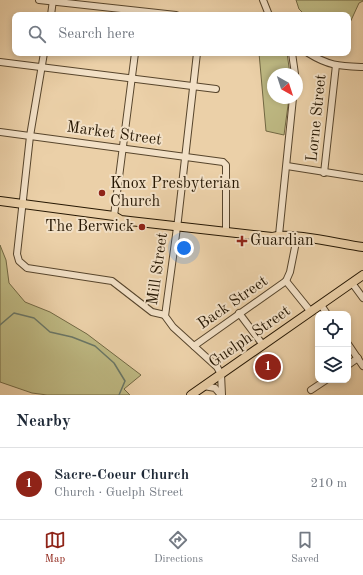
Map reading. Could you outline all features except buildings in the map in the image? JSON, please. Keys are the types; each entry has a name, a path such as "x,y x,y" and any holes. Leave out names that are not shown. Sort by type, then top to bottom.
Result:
{"main road":[{"path":"0,201 114,216 121,220 178,223 272,237 279,235 363,247"},
{"name":"Guelph Street","path":"192,395 363,275"}],"street":[{"path":"39,0 132,12"},
{"path":"263,0 268,12"},
{"path":"51,12 53,1"},
{"path":"43,56 30,136 17,254 19,261 27,268 112,281 152,312 165,315"},
{"path":"114,216 135,56"},
{"name":"Mill Street","path":"197,56 178,223 165,315 166,319 173,327 217,367 221,374"},
{"path":"292,56 294,68"},
{"path":"313,56 323,62 336,65 363,67"},
{"path":"0,62 194,87 216,88"},
{"name":"Lorne Street","path":"324,173 336,65"},
{"path":"279,235 292,104"},
{"name":"Market Street","path":"0,132 122,147 225,163 226,229"},
{"path":"286,166 363,178"},
{"path":"297,237 291,269 286,281 311,312"},
{"name":"Back Street","path":"194,346 286,281"},
{"path":"352,283 363,298"},
{"path":"320,305 325,311"},
{"path":"240,313 263,345"},
{"path":"350,347 363,366"},
{"path":"351,363 358,358"},
{"path":"221,374 221,395"},
{"path":"311,390 322,383"},
{"path":"204,386 215,388 221,395"}],"shaded area":[{"path":"296,0 363,0 359,3 351,20 351,12 302,12 299,9"},
{"path":"259,56 287,56 289,68 267,68 267,104 288,104 284,135 266,131"},
{"path":"0,245 6,260 9,283 25,302 50,312 87,334 141,375 124,389 130,395 47,395 32,393 0,382"}],"waterway":[{"path":"0,325 14,313 34,318 50,332 72,337 95,346 114,363 125,381 119,395"}],"place":[{"name":"Knox Presbyterian Church","path":"102,193"},
{"name":"The Berwick","path":"142,227"},
{"name":"Guardian","path":"242,241"},
{"name":"Sacre-Coeur Church","path":"268,367"}]}
